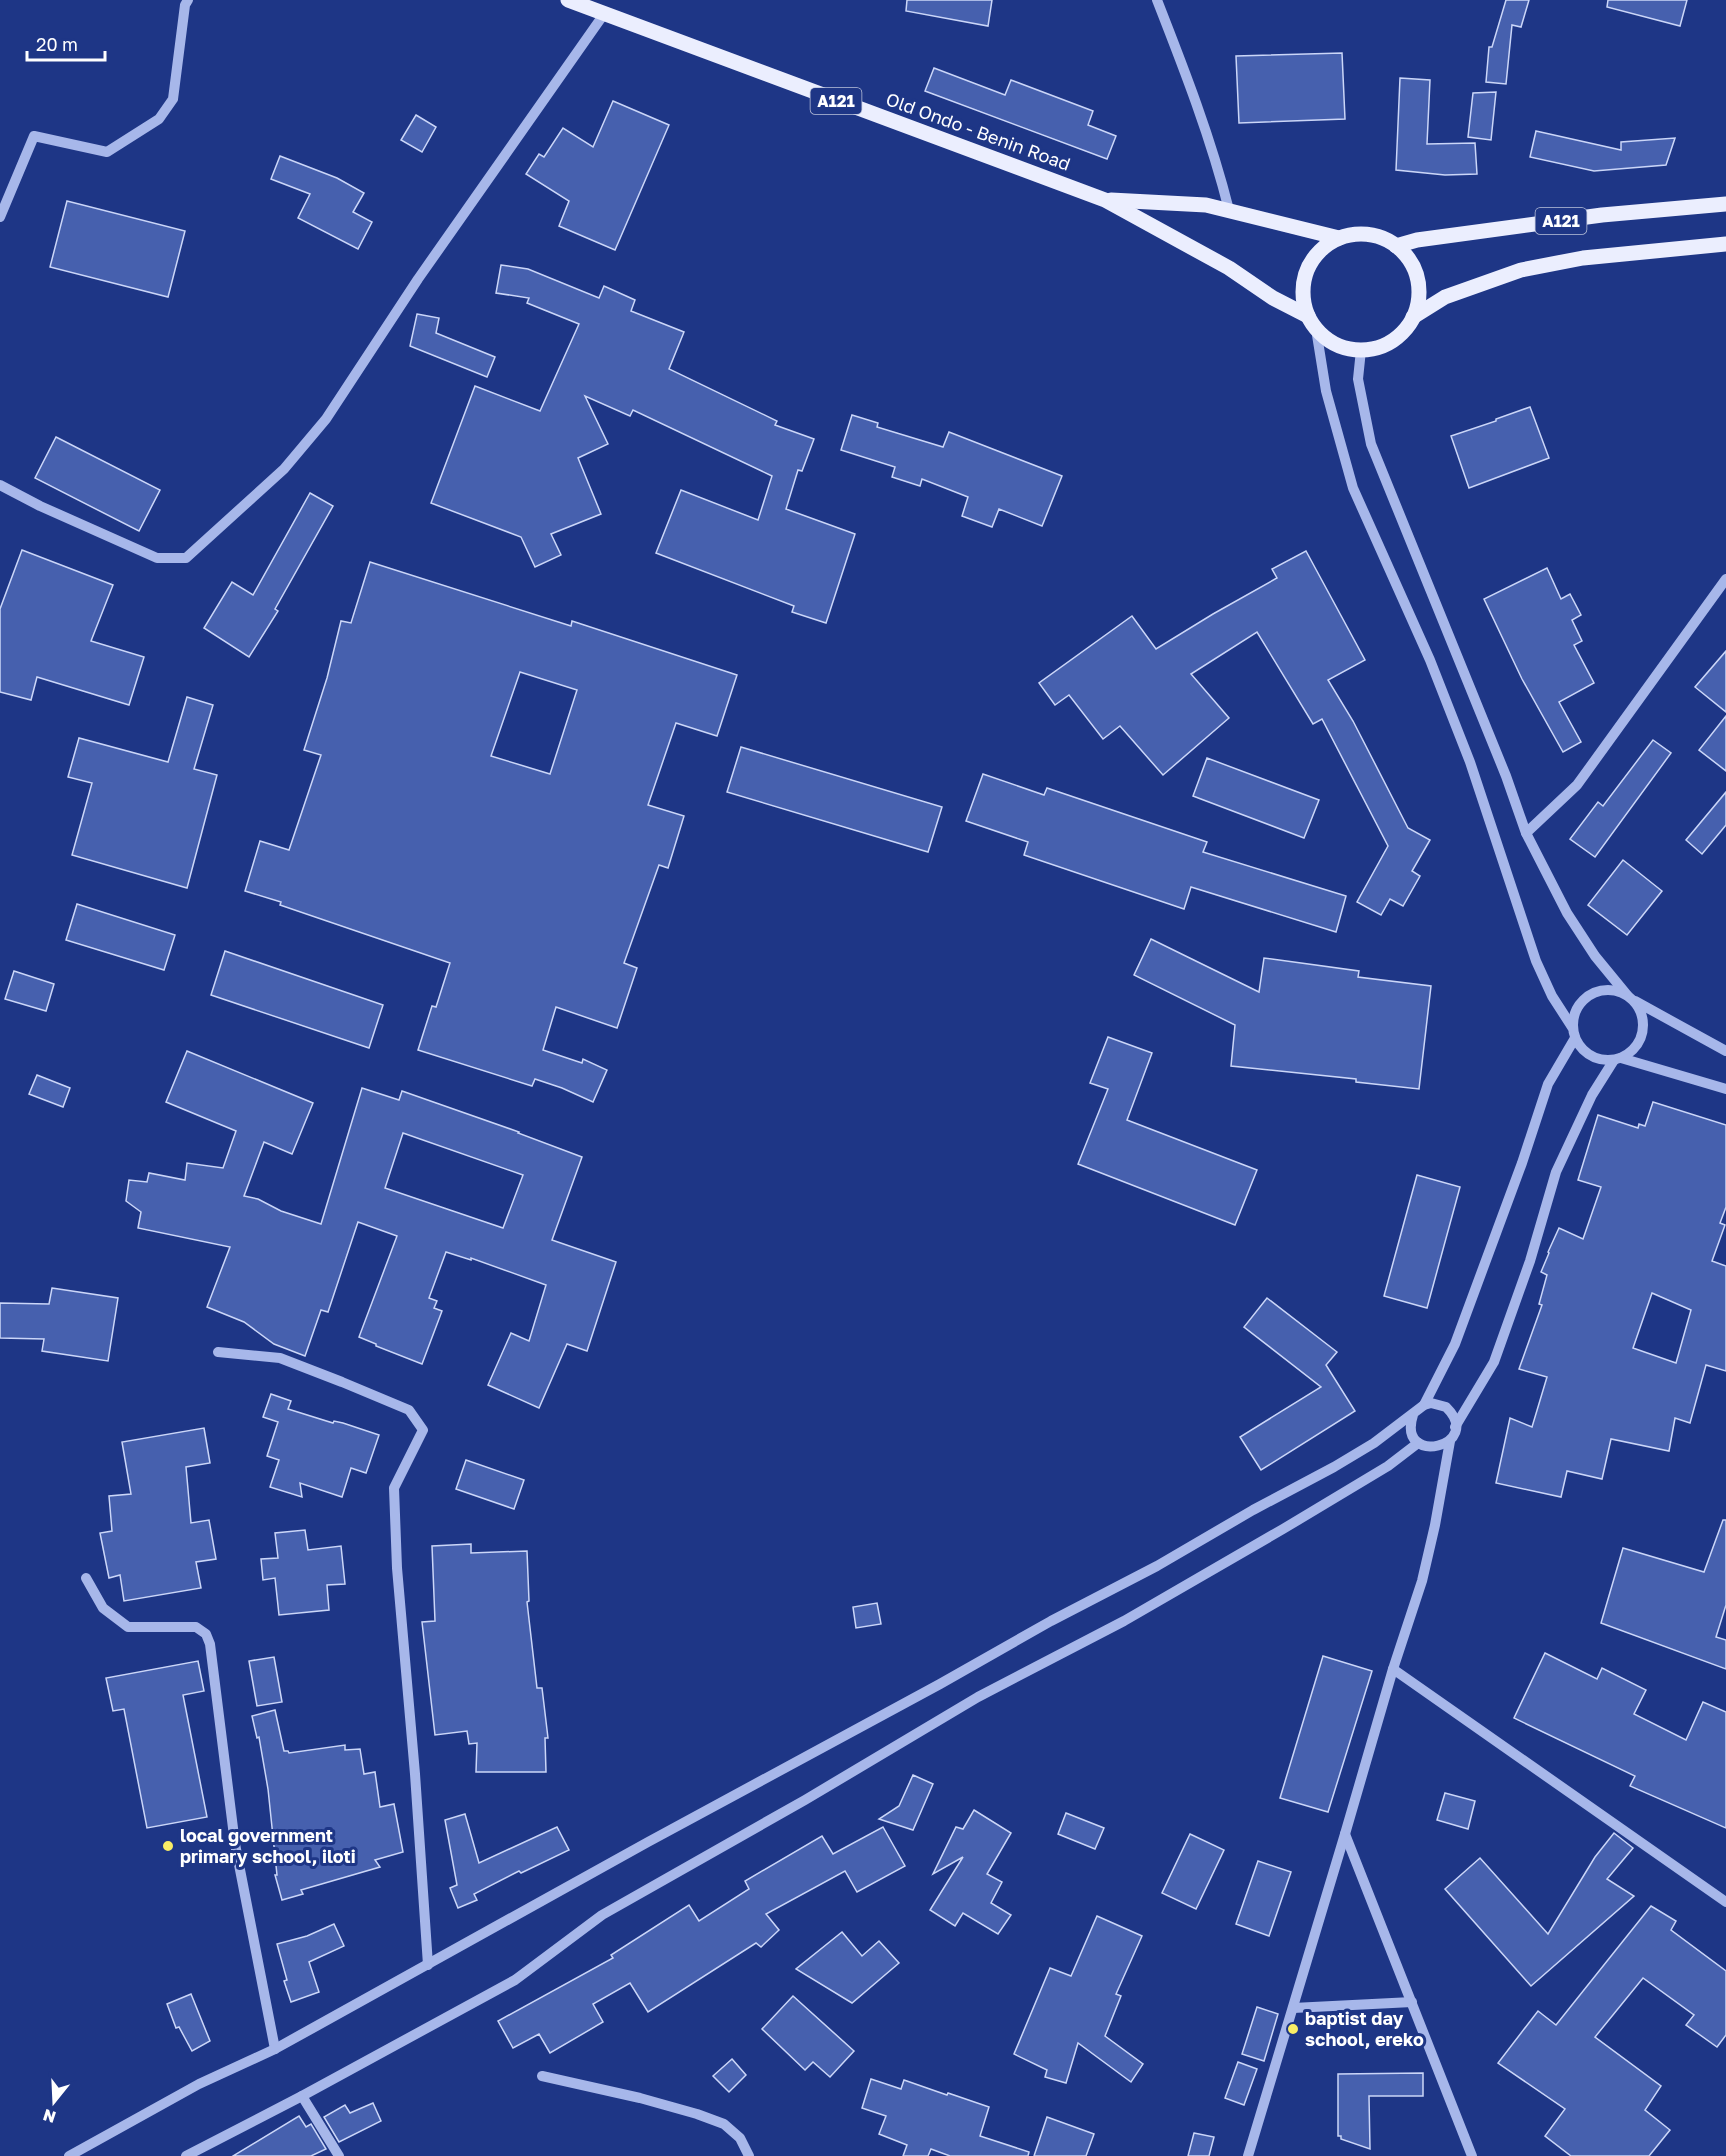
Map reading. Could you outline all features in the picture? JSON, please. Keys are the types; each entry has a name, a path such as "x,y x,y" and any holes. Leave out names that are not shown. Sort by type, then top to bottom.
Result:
{"main road":[{"name":"Old Ondo - Benin Road","path":"568,0 1105,200 1229,268 1312,323 1329,340 1344,347 1361,350 1377,347 1393,340 1405,329 1413,316 1419,298 1417,278 1410,260 1396,246 1383,238 1369,234 1354,234 1339,238 1323,248 1310,262 1304,279 1303,298 1312,323"},
{"name":"Old Ondo - Benin Road","path":"1105,200 1206,205 1339,238"},
{"name":"A121","path":"1396,246 1417,240 1602,215 1726,204"},
{"name":"Old Ondo - Benin Road","path":"1413,316 1445,297 1521,270 1583,258 1726,244"}],"street":[{"path":"0,217 34,136 107,152 159,119 173,99 188,0"},
{"path":"1156,0 1190,83 1214,154 1229,210"},
{"path":"0,484 40,506 157,558 186,558 284,469 326,419 418,279 604,14"},
{"path":"1312,323 1326,391 1353,488 1386,557 1470,762 1536,961 1552,996 1581,1048 1591,1056 1602,1060 1617,1059 1726,1089"},
{"path":"1248,2156 1346,1834 1393,1669 1422,1581 1435,1525 1449,1441 1494,1362 1530,1261 1556,1172 1592,1095 1617,1059 1635,1049 1643,1034 1643,1017 1631,998 1595,956 1567,913 1526,833 1506,776 1371,444 1358,379 1361,350"},
{"path":"1526,833 1577,785 1726,579"},
{"path":"69,2156 199,2084 275,2049 1051,1621 1156,1566 1334,1467 1413,1416 1424,1405 1455,1344 1522,1163 1548,1084 1574,1033 1573,1016 1578,1006 1595,992 1606,989 1617,990 1726,1051"},
{"path":"218,1352 280,1358 409,1410 423,1430 394,1488 397,1568 415,1774 428,1965"},
{"path":"1424,1405 1439,1404 1446,1407 1451,1413 1455,1427"},
{"path":"1413,1416 1410,1430 1418,1443 1429,1448 1437,1448 1449,1441"},
{"path":"186,2156 302,2096 515,1980 602,1915 805,1800 978,1697 1124,1621 1273,1535 1388,1466 1418,1443"},
{"path":"86,1578 103,1608 128,1627 196,1627 206,1634 210,1644 235,1844 275,2049"},
{"path":"1393,1669 1726,1902"},
{"path":"1346,1834 1472,2156"},
{"path":"1293,2008 1412,2002"},
{"path":"542,2076 640,2098 723,2124 740,2138 749,2156"},
{"path":"302,2096 339,2156"}],"building":[{"path":"907,0 992,0 988,26 906,11"},
{"path":"1506,0 1529,0 1521,27 1512,25 1506,84 1486,82 1489,47 1492,47"},
{"path":"1608,0 1687,0 1680,26 1607,7"},
{"path":"1342,53 1345,119 1239,123 1236,56"},
{"path":"934,68 1005,95 1011,80 1093,111 1088,125 1116,136 1107,159 925,91"},
{"path":"1400,78 1430,80 1427,144 1475,143 1477,174 1445,175 1396,170"},
{"path":"1496,92 1491,140 1468,137 1473,93"},
{"path":"613,101 669,125 615,250 559,226 569,201 526,174 539,154 544,157 563,128 593,147"},
{"path":"416,115 436,127 422,152 401,140"},
{"path":"1536,131 1621,150 1621,142 1675,138 1666,165 1594,171 1530,157"},
{"path":"280,156 337,178 364,193 353,212 372,222 358,249 298,218 310,194 271,179"},
{"path":"67,201 185,231 168,297 50,267"},
{"path":"501,265 528,269 599,298 604,286 635,300 631,311 684,332 669,369 777,421 775,425 814,439 802,471 798,470 786,509 855,534 826,623 792,612 794,606 656,553 681,490 758,520 772,476 633,410 630,416 585,396 608,444 578,458 601,514 551,534 561,555 535,567 521,537 431,503 475,386 540,411 579,324 527,303 529,298 496,293"},
{"path":"417,314 439,318 436,333 495,357 487,377 410,346"},
{"path":"1530,407 1549,458 1469,488 1451,436"},
{"path":"852,415 878,423 877,427 943,447 949,432 1062,476 1042,526 999,509 992,527 962,516 968,497 922,479 920,486 892,477 895,467 841,450"},
{"path":"56,437 160,490 139,531 35,478"},
{"path":"310,493 333,506 275,609 278,611 249,657 204,628 232,582 253,595"},
{"path":"22,550 113,585 91,641 144,657 129,705 37,677 31,700 0,692 0,609"},
{"path":"1306,551 1365,660 1328,680 1353,721 1408,828 1430,840 1412,871 1420,876 1403,906 1390,899 1381,915 1357,902 1388,846 1322,719 1313,724 1257,632 1191,674 1229,718 1163,775 1120,726 1103,739 1069,695 1055,705 1039,683 1132,616 1156,649 1277,578 1272,569"},
{"path":"370,562 571,626 572,621 737,675 717,736 676,723 648,805 684,816 668,868 659,865 624,963 637,968 617,1028 556,1007 543,1050 582,1063 583,1059 607,1070 593,1102 535,1079 532,1086 418,1050 432,1006 436,1007 450,963 245,891 260,841 289,850 321,755 304,750 327,678 341,621 351,623","holes":["520,672 577,690 550,774 491,756"]},
{"path":"1547,568 1561,599 1570,594 1581,615 1572,620 1582,641 1574,645 1594,683 1559,702 1581,742 1563,752 1522,679 1484,599"},
{"path":"1726,651 1726,712 1695,687"},
{"path":"187,697 213,705 194,769 217,775 187,888 72,855 92,783 68,777 79,738 168,762"},
{"path":"1726,716 1726,771 1699,750"},
{"path":"1653,740 1671,753 1595,857 1570,839 1598,802 1603,806"},
{"path":"741,747 942,807 928,852 727,792"},
{"path":"1207,758 1319,800 1304,838 1193,796"},
{"path":"983,774 1044,795 1047,788 1207,842 1203,852 1346,896 1336,932 1191,887 1184,909 1024,855 1028,842 966,821"},
{"path":"1726,792 1726,825 1702,854 1686,840"},
{"path":"1623,860 1662,891 1627,935 1588,905"},
{"path":"77,904 175,935 164,970 66,940"},
{"path":"1151,939 1259,992 1264,958 1359,971 1358,977 1431,986 1419,1089 1356,1082 1356,1079 1231,1066 1235,1025 1134,975"},
{"path":"225,951 383,1005 369,1048 211,995"},
{"path":"14,971 54,984 46,1011 5,999"},
{"path":"1108,1037 1152,1053 1127,1120 1257,1170 1235,1225 1078,1164 1108,1089 1090,1083"},
{"path":"187,1051 313,1103 292,1154 264,1142 244,1196 258,1199 281,1211 321,1224 362,1088 399,1100 402,1091 582,1157 552,1240 616,1262 587,1351 567,1344 539,1408 488,1385 511,1333 529,1341 546,1285 471,1258 471,1260 446,1252 429,1298 437,1301 434,1308 442,1311 422,1364 359,1337 397,1236 358,1222 328,1312 321,1310 305,1356 274,1344 244,1322 207,1307 230,1247 138,1228 141,1212 126,1201 129,1180 147,1182 149,1173 185,1180 187,1163 223,1168 236,1131 166,1102","holes":["403,1133 523,1175 503,1228 385,1188"]},
{"path":"37,1075 70,1088 63,1107 29,1094"},
{"path":"1653,1102 1726,1125 1726,1207 1720,1223 1725,1225 1712,1261 1726,1266 1726,1371 1706,1365 1690,1423 1675,1418 1669,1451 1611,1439 1602,1479 1567,1471 1561,1497 1496,1483 1510,1418 1532,1427 1547,1377 1519,1369 1542,1305 1539,1304 1547,1275 1541,1272 1548,1252 1559,1228 1583,1239 1601,1187 1578,1180 1598,1115 1638,1128 1639,1124 1645,1126","holes":["1652,1293 1691,1310 1676,1363 1633,1348"]},
{"path":"1417,1175 1460,1187 1427,1308 1384,1296"},
{"path":"52,1288 118,1298 108,1361 42,1351 44,1339 0,1338 0,1303 49,1304"},
{"path":"1267,1298 1337,1352 1326,1365 1355,1411 1261,1470 1240,1437 1321,1387 1244,1327"},
{"path":"271,1394 291,1401 288,1409 379,1435 366,1473 351,1468 342,1497 300,1483 302,1497 270,1487 279,1460 267,1456 278,1422 263,1417"},
{"path":"204,1428 210,1463 186,1467 191,1523 209,1520 216,1559 196,1562 201,1588 124,1601 120,1575 109,1578 100,1533 112,1531 109,1496 131,1494 122,1442"},
{"path":"466,1460 524,1480 514,1509 456,1489"},
{"path":"1723,1520 1726,1520 1726,1605 1716,1637 1726,1640 1726,1669 1601,1623 1623,1548 1704,1572"},
{"path":"305,1530 308,1550 341,1546 345,1584 327,1585 329,1610 279,1615 275,1578 263,1580 261,1559 278,1558 275,1533"},
{"path":"471,1544 471,1553 527,1551 529,1601 527,1602 537,1688 542,1688 548,1738 545,1738 546,1772 476,1772 477,1743 469,1744 467,1731 435,1735 422,1622 435,1621 432,1546"},
{"path":"877,1603 881,1624 856,1628 853,1607"},
{"path":"1545,1653 1597,1679 1602,1668 1646,1690 1634,1714 1686,1740 1703,1702 1726,1712 1726,1828 1630,1786 1635,1776 1514,1718"},
{"path":"1323,1656 1372,1671 1328,1812 1280,1798"},
{"path":"274,1657 282,1702 257,1706 249,1661"},
{"path":"198,1661 204,1691 183,1695 207,1817 147,1828 124,1709 113,1711 106,1678"},
{"path":"275,1710 284,1751 289,1753 345,1745 345,1750 360,1749 364,1774 375,1772 380,1807 394,1804 403,1852 375,1860 380,1867 301,1890 303,1894 282,1900 275,1875 277,1875 268,1789 259,1737 257,1738 252,1716"},
{"path":"913,1775 933,1784 913,1830 879,1819 899,1806"},
{"path":"1445,1793 1475,1801 1468,1829 1437,1820"},
{"path":"974,1810 1011,1833 987,1874 1002,1882 991,1903 1011,1915 998,1934 963,1913 955,1926 930,1910 963,1857 933,1874 956,1827 963,1829"},
{"path":"1066,1813 1104,1828 1095,1849 1058,1834"},
{"path":"465,1814 479,1863 557,1827 569,1850 521,1873 519,1871 474,1894 477,1900 458,1908 450,1888 457,1885 445,1820"},
{"path":"883,1827 905,1866 857,1892 845,1871 766,1914 779,1930 761,1947 756,1943 648,2012 630,1983 593,2004 603,2022 550,2053 539,2034 513,2048 498,2021 613,1958 611,1955 689,1905 699,1921 749,1889 745,1881 822,1836 833,1854"},
{"path":"1614,1833 1633,1848 1607,1879 1634,1896 1531,1986 1445,1889 1480,1858 1548,1934 1595,1857"},
{"path":"1190,1834 1224,1850 1196,1909 1162,1893"},
{"path":"1258,1861 1291,1872 1269,1936 1236,1924"},
{"path":"1651,1906 1676,1921 1671,1930 1726,1971 1726,2035 1717,2047 1686,2025 1694,2015 1643,1978 1595,2037 1661,2086 1645,2110 1670,2130 1649,2156 1571,2156 1545,2136 1565,2109 1498,2063 1538,2011 1556,2025"},
{"path":"1097,1916 1142,1936 1116,1994 1121,1996 1105,2036 1143,2064 1131,2082 1078,2043 1066,2083 1045,2077 1047,2070 1014,2054 1050,1968 1071,1976"},
{"path":"334,1924 344,1946 309,1962 319,1992 291,2002 284,1981 287,1980 277,1944 307,1936"},
{"path":"842,1932 862,1956 879,1941 899,1963 852,2003 796,1969"},
{"path":"191,1994 210,2041 192,2051 179,2027 176,2028 167,2004"},
{"path":"793,1996 854,2051 830,2077 813,2062 805,2070 762,2029"},
{"path":"1257,2007 1278,2014 1264,2061 1242,2054"},
{"path":"732,2059 746,2075 729,2092 713,2076"},
{"path":"1238,2062 1257,2069 1244,2105 1225,2098"},
{"path":"1423,2073 1423,2096 1369,2096 1370,2149 1338,2136 1338,2074"},
{"path":"871,2079 901,2089 904,2080 989,2107 980,2136 1029,2152 1028,2156 950,2156 931,2149 928,2156 903,2156 907,2145 879,2134 886,2116 862,2108"},
{"path":"373,2103 381,2121 339,2142 324,2117 345,2105 350,2113"},
{"path":"299,2116 306,2127 311,2124 326,2149 311,2156 233,2156"},
{"path":"1047,2117 1094,2134 1086,2156 1034,2156"},
{"path":"1194,2133 1214,2137 1209,2156 1188,2156"}],"place":[{"name":"local government primary school, iloti","path":"168,1846"},
{"name":"baptist day school, ereko","path":"1293,2029"}]}
